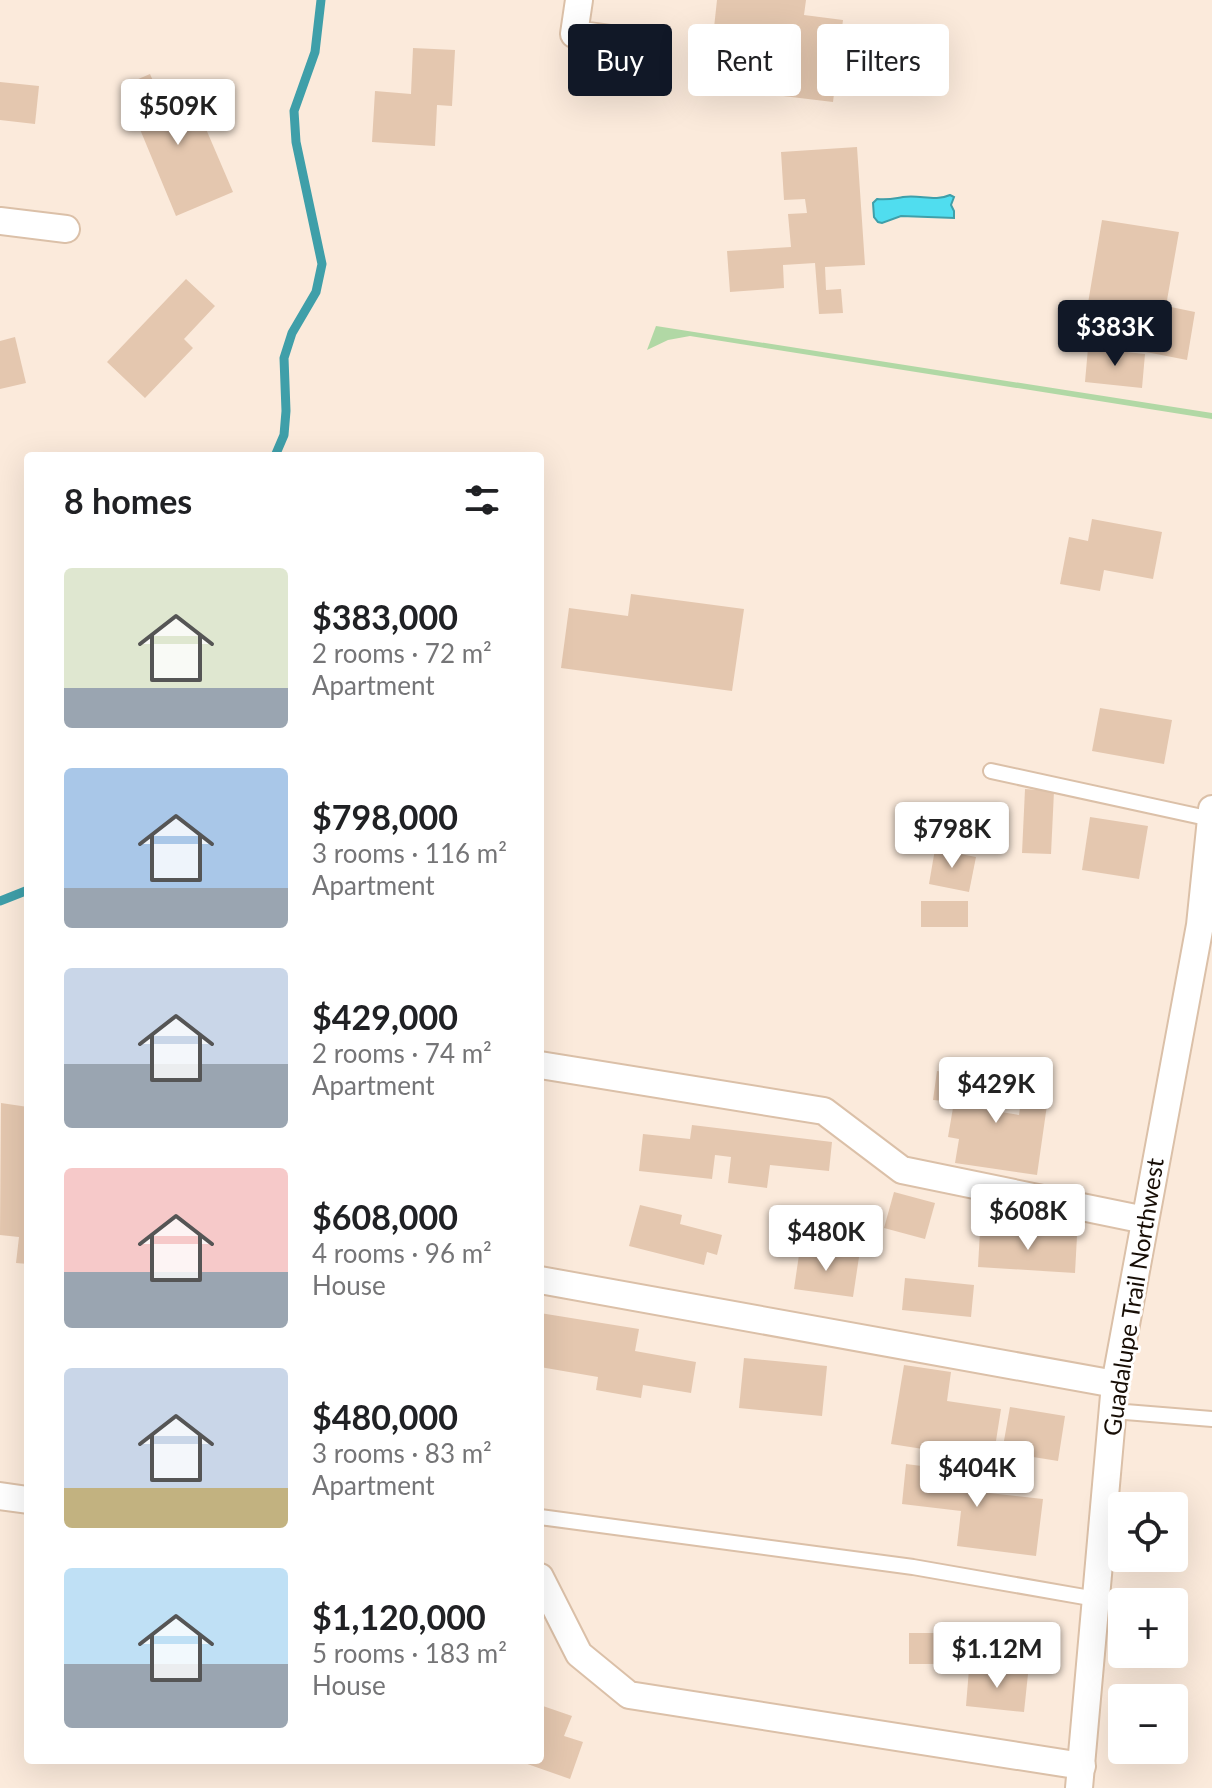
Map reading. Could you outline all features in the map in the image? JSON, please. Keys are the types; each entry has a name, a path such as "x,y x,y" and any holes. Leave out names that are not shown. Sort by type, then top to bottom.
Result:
{"street":[{"path":"575,24 579,0"},
{"path":"0,221 66,229"},
{"name":"Guadalupe Trail Northwest","path":"1080,1777 1115,1384 1145,1220 1206,926 1212,809"},
{"path":"544,1066 824,1111 902,1170 1145,1220"},
{"path":"544,1281 1115,1384"},
{"path":"0,1496 24,1499"},
{"path":"544,1585 579,1654 629,1695 1080,1777"}],"lane":[{"path":"991,771 1211,819"},
{"path":"1113,1411 1212,1419"},
{"path":"544,1518 913,1567 1096,1599"}],"green space":[{"path":"656,326 1212,413 1212,419 690,336 668,340 647,350"}],"water":[{"path":"954,197 951,205 954,218 901,216 882,223 874,217 873,203 877,199"}],"building":[{"path":"717,0 806,0 804,15 843,20 843,24 817,24 817,96 834,96 833,102 783,96 801,96 801,24 714,24"},
{"path":"413,48 455,50 452,106 437,105 435,146 372,142 375,91 411,94"},
{"path":"150,74 164,106 191,94 233,192 176,216 122,86"},
{"path":"0,82 39,86 35,124 0,120"},
{"path":"857,147 865,265 825,267 826,290 841,289 843,313 819,314 815,263 783,265 784,288 730,292 727,251 791,247 788,214 807,213 805,199 784,200 781,152"},
{"path":"1102,220 1179,232 1166,306 1195,312 1187,360 1146,352 1149,339 1084,327"},
{"path":"186,279 215,306 184,339 193,348 145,398 107,362"},
{"path":"15,337 26,383 0,389 0,341"},
{"path":"1088,348 1145,354 1142,388 1085,382"},
{"path":"1092,519 1162,532 1153,579 1104,570 1100,591 1060,584 1069,537 1088,541"},
{"path":"631,594 744,609 732,691 561,668 569,608 628,616"},
{"path":"1100,708 1172,720 1164,764 1092,751"},
{"path":"1025,789 1054,791 1051,854 1022,853"},
{"path":"1090,817 1148,826 1139,879 1082,870"},
{"path":"935,849 976,857 969,892 929,884"},
{"path":"921,901 968,901 968,927 921,927"},
{"path":"937,1071 975,1077 970,1107 1019,1115 1025,1073 1051,1077 1037,1175 955,1163 959,1139 948,1137 954,1102 933,1100"},
{"path":"1,1103 24,1106 24,1264 16,1263 19,1237 0,1235"},
{"path":"692,1125 832,1142 829,1171 770,1165 767,1188 728,1183 731,1157 715,1155 712,1179 639,1171 643,1134 690,1139"},
{"path":"894,1192 935,1203 925,1239 884,1228"},
{"path":"640,1205 682,1215 680,1224 722,1235 717,1255 707,1252 704,1265 629,1246"},
{"path":"980,1231 1077,1236 1075,1273 978,1267"},
{"path":"800,1248 859,1257 853,1297 794,1289"},
{"path":"905,1278 974,1285 971,1317 902,1310"},
{"path":"544,1314 639,1329 635,1351 696,1362 691,1393 643,1385 641,1398 596,1390 598,1377 544,1368"},
{"path":"744,1358 827,1366 822,1416 739,1408"},
{"path":"904,1365 951,1372 947,1401 1001,1409 993,1460 891,1444"},
{"path":"1010,1407 1065,1416 1058,1461 1002,1452"},
{"path":"906,1464 992,1475 989,1493 1043,1499 1036,1556 957,1546 961,1511 902,1504"},
{"path":"909,1633 937,1633 937,1664 909,1664"},
{"path":"969,1669 1028,1674 1024,1712 966,1706"},
{"path":"544,1706 572,1716 564,1736 583,1742 570,1779 527,1764 544,1764"}],"waterway":[{"path":"277,452 284,435 286,411 284,358 292,333 316,292 322,264 296,142 294,111 315,52 321,0"},
{"path":"0,901 24,892"}]}
